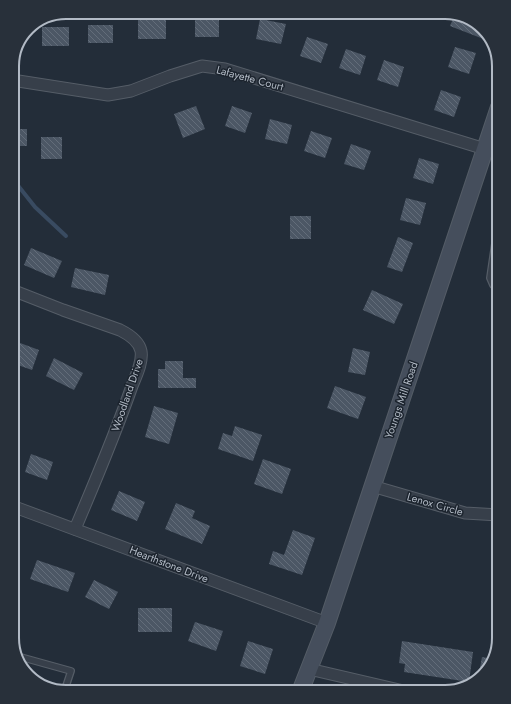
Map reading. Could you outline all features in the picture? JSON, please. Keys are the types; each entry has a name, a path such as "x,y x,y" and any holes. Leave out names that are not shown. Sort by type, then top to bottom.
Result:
{"street":[{"name":"Lafayette Court","path":"19,81 108,94 131,91 202,66 225,69 486,149"},
{"name":"Youngs Mill Road","path":"303,685 327,624 486,149 492,138"},
{"name":"Woodland Drive","path":"19,293 120,330 128,334 139,345 141,352 140,364 123,413 75,529"},
{"name":"Lenox Circle","path":"372,486 465,513 492,515"},
{"name":"Hearthstone Drive","path":"19,509 327,624"},
{"path":"309,669 378,685"}],"lane":[{"path":"492,264 490,278 492,283"},
{"path":"24,658 71,672 66,685"}],"building":[{"path":"138,19 166,19 166,39 138,39"},
{"path":"195,19 219,19 219,37 195,37"},
{"path":"260,19 286,24 281,44 256,39"},
{"path":"452,20 463,23 478,33 483,39 450,26"},
{"path":"88,25 113,25 113,43 88,43"},
{"path":"42,27 69,27 69,46 42,46"},
{"path":"307,37 328,44 321,63 300,56"},
{"path":"455,47 476,53 469,74 448,67"},
{"path":"346,49 366,56 360,75 339,68"},
{"path":"384,60 404,67 398,87 377,80"},
{"path":"441,90 461,97 454,117 434,110"},
{"path":"196,106 205,129 183,138 174,114"},
{"path":"232,106 252,113 245,133 225,126"},
{"path":"19,108 20,129 27,129 27,146 19,146"},
{"path":"270,119 292,125 287,144 265,139"},
{"path":"311,131 332,138 325,158 304,151"},
{"path":"41,137 62,137 62,159 41,159"},
{"path":"351,144 371,151 364,170 344,164"},
{"path":"419,158 439,164 433,184 413,178"},
{"path":"406,198 426,203 420,225 400,220"},
{"path":"290,216 311,216 311,239 290,239"},
{"path":"398,237 413,243 402,272 387,267"},
{"path":"31,248 62,261 54,278 24,265"},
{"path":"75,268 109,275 105,295 71,287"},
{"path":"372,290 403,304 394,324 363,310"},
{"path":"19,343 39,350 32,370 19,365"},
{"path":"353,348 370,352 365,375 348,372"},
{"path":"54,358 83,373 74,390 46,376"},
{"path":"165,361 183,361 183,378 196,378 196,388 158,388 158,369 165,369"},
{"path":"335,386 366,397 358,419 327,408"},
{"path":"154,406 178,413 169,444 145,437"},
{"path":"235,426 262,435 253,461 218,449 223,433 232,436"},
{"path":"31,454 53,462 47,480 25,472"},
{"path":"263,459 291,469 282,494 254,484"},
{"path":"119,491 145,502 137,521 111,510"},
{"path":"176,503 195,511 192,518 210,526 202,544 165,529"},
{"path":"293,530 315,538 302,575 269,564 273,551 284,555"},
{"path":"37,560 75,573 68,592 30,579"},
{"path":"94,580 118,592 109,609 85,597"},
{"path":"138,608 172,608 172,632 138,632"},
{"path":"195,622 223,631 216,651 188,641"},
{"path":"248,641 273,649 265,674 240,666"},
{"path":"402,641 473,652 470,678 463,681 404,672 405,664 399,663"},
{"path":"482,657 487,658 486,661 480,669"}],"waterway":[{"path":"19,187 35,207 66,236"}]}
